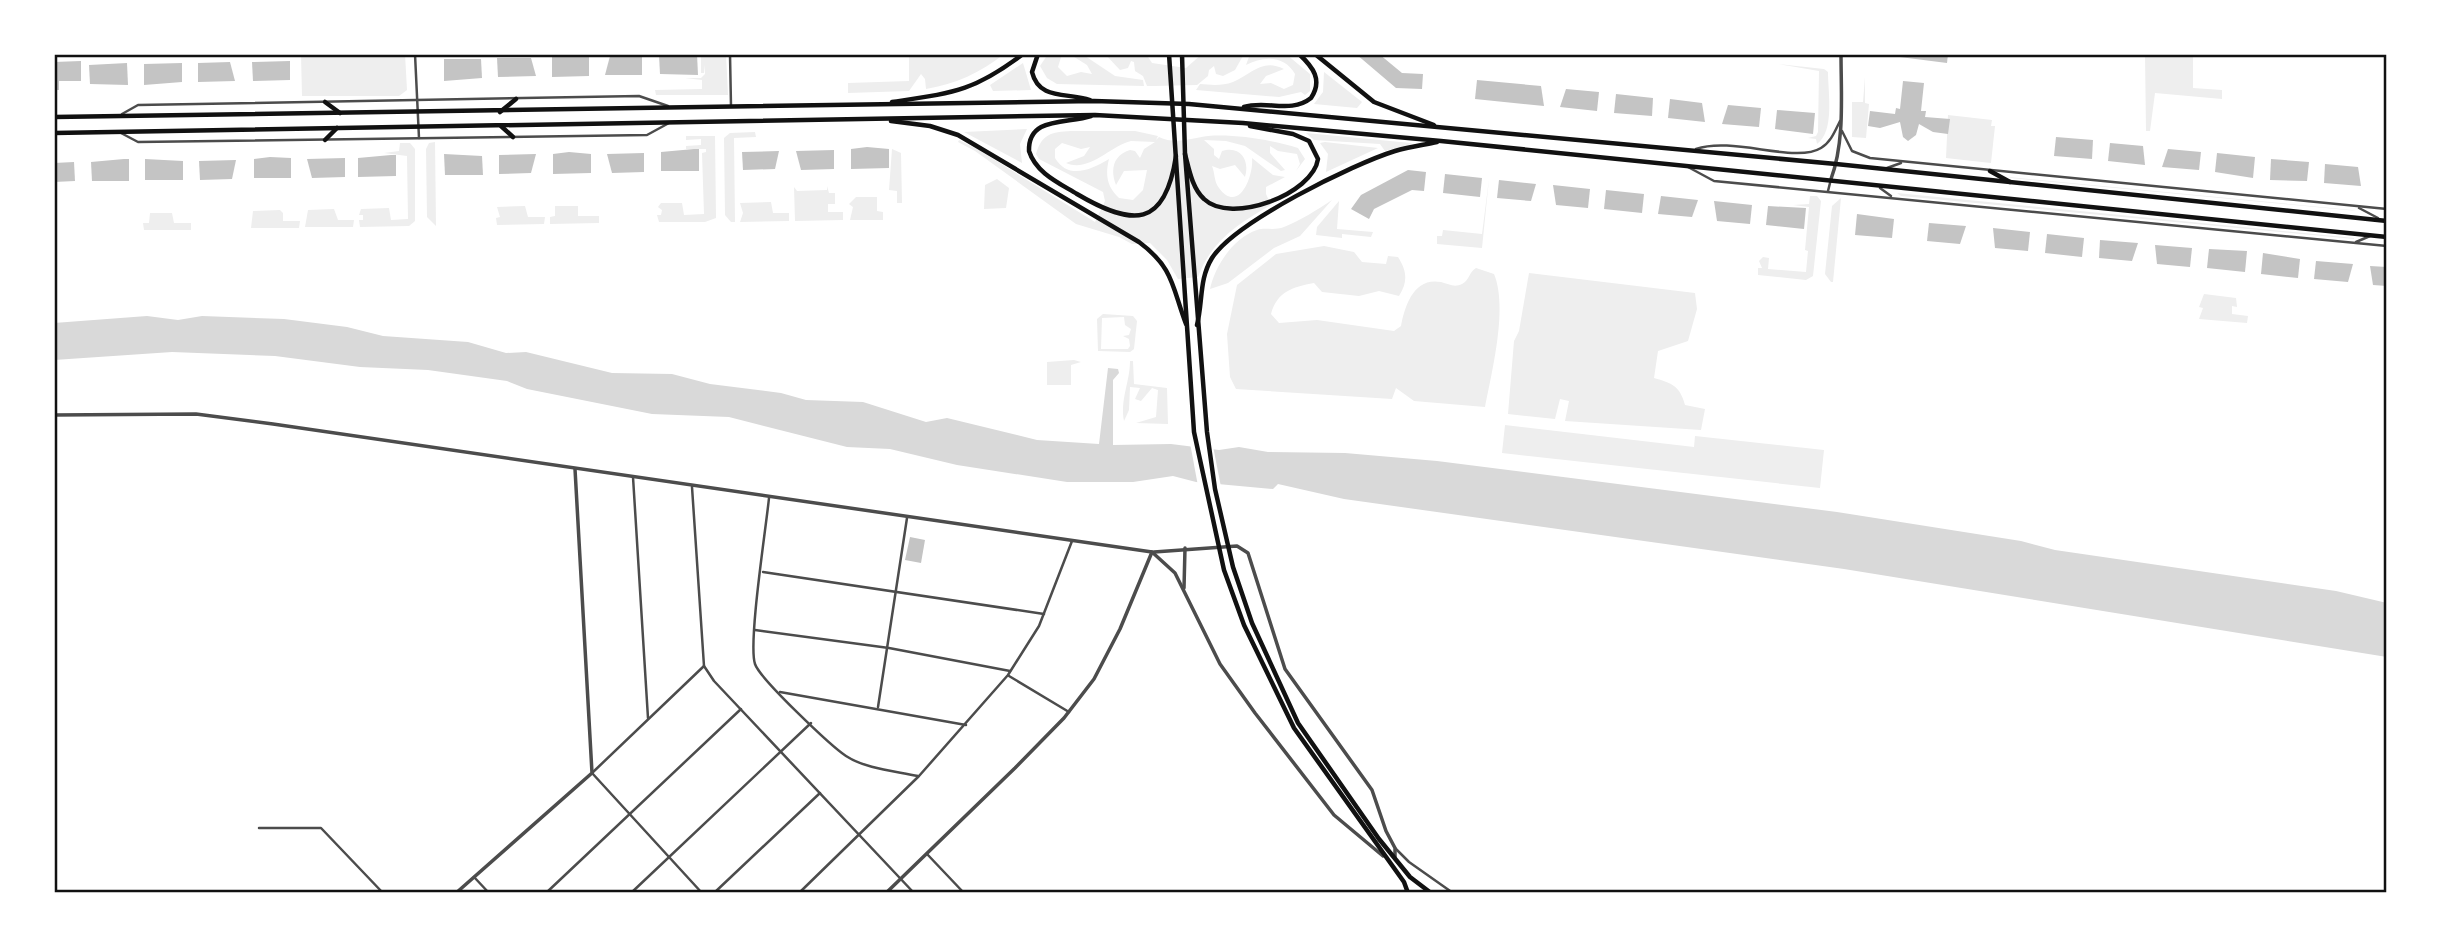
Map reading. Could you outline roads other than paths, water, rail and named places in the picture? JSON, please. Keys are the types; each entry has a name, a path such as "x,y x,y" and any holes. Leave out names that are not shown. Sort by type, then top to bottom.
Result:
{"main road":[{"path":"878,104 956,93 996,75 1023,54"},
{"path":"1038,54 1032,72 1042,89 1053,94 1094,101"},
{"path":"1241,108 1255,104 1289,106 1311,98 1317,87 1316,76 1299,54"},
{"path":"1315,54 1374,102 1441,127"},
{"path":"1169,55 1194,432 1223,570 1244,625 1294,728 1404,882 1408,893"},
{"path":"1182,55 1185,154 1210,461 1233,567 1252,623 1298,723 1395,859 1410,877 1431,893"},
{"path":"500,112 516,99"},
{"path":"54,117 1094,101 1241,108 1836,164 2384,221"},
{"path":"326,102 340,114"},
{"path":"1095,115 1042,126 1033,132 1029,143 1031,157 1044,173 1093,204 1130,216 1153,210 1169,191 1176,156"},
{"path":"54,132 1095,115 1242,123 1441,141 2387,237"},
{"path":"873,118 930,126 958,135 1139,242 1162,261 1174,281 1186,324"},
{"path":"1185,154 1195,187 1202,197 1214,206 1242,209 1276,198 1311,176 1318,163 1315,149 1306,138 1242,123"},
{"path":"500,125 513,137"},
{"path":"325,140 338,127"},
{"path":"1197,325 1202,279 1211,259 1239,230 1280,206 1383,155 1441,141"},
{"path":"1990,171 2014,184"}],"street":[{"path":"415,54 415,99 419,139"},
{"path":"730,54 732,106"},
{"path":"1828,191 1836,164 1841,54"},
{"path":"119,116 138,105 415,99 639,96 671,107"},
{"path":"118,131 138,142 647,135 672,121"},
{"path":"1688,151 1714,143 1810,152 1820,149 1834,135 1840,121"},
{"path":"1840,121 1846,141 1856,154 1904,162 2387,209"},
{"path":"1776,150 1786,161"},
{"path":"1884,170 1904,162"},
{"path":"1688,167 1714,181 2387,246"},
{"path":"1877,186 1893,198"},
{"path":"2357,207 2384,221"},
{"path":"2353,243 2373,235"},
{"path":"54,415 196,414 1152,552 1237,546 1248,553 1284,669 1372,790 1395,848 1409,862 1453,893"},
{"path":"575,469 592,773 702,893"},
{"path":"633,477 648,718"},
{"path":"692,487 704,666 781,753 914,893"},
{"path":"769,498 755,630 755,665 778,691 846,756 869,765 919,776"},
{"path":"878,708 907,518"},
{"path":"799,893 919,776 1008,675 1044,614 1072,541"},
{"path":"1184,590 1185,548"},
{"path":"1152,552 1175,573 1220,664 1255,713 1334,815 1383,856"},
{"path":"887,893 1069,712 1094,679 1120,629 1152,552"},
{"path":"762,572 1044,614"},
{"path":"755,630 889,649 1010,671"},
{"path":"456,893 592,773 704,666"},
{"path":"1008,675 1069,712"},
{"path":"778,691 966,725"},
{"path":"547,893 741,709"},
{"path":"631,893 811,723"},
{"path":"714,893 820,793"},
{"path":"258,828 321,828 383,893"},
{"path":"1395,848 1395,859"},
{"path":"927,853 964,893"},
{"path":"474,877 489,893"}]}
